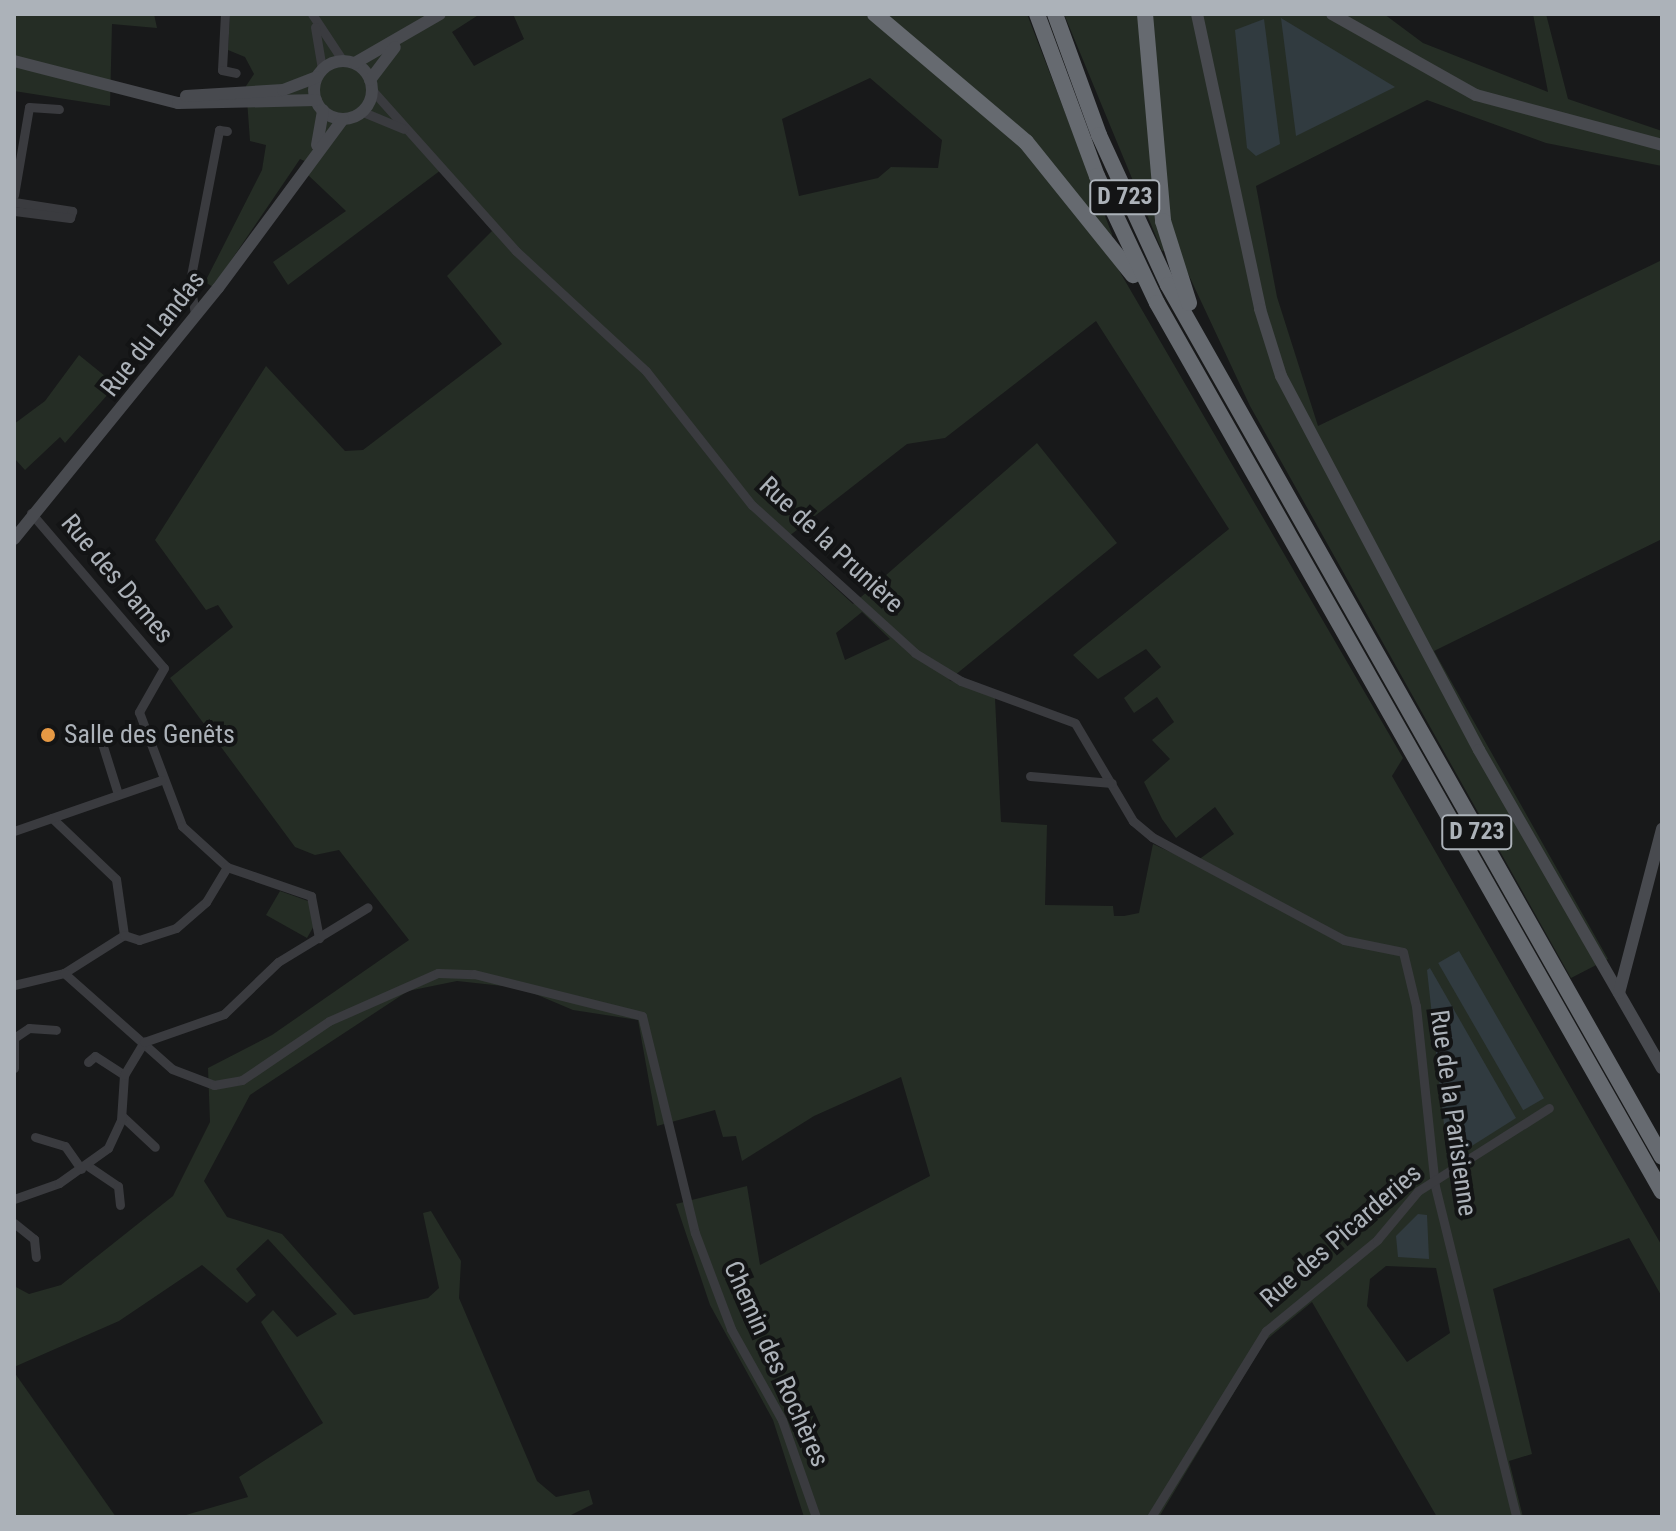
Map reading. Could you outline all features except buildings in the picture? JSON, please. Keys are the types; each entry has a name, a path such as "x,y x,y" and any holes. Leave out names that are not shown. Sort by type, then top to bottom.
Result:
{"highway":[{"path":"875,14 1044,160 1165,317"},
{"name":"D 723","path":"1037,14 1097,176 1165,317 1662,1192"},
{"name":"D 723","path":"1055,14 1126,199 1215,371 1662,1157"},
{"path":"1145,14 1163,221 1215,371"}],"street":[{"path":"225,14 222,70 236,73"},
{"path":"147,96 249,94 320,73 400,41 440,14"},
{"path":"1197,14 1207,41 1260,309 1281,376 1479,750 1662,1068"},
{"path":"1207,14 1207,41"},
{"path":"1332,14 1476,95 1662,145"},
{"path":"312,15 371,85"},
{"path":"312,15 320,73 319,106"},
{"path":"14,61 147,96 220,106 319,106 343,119 363,112 371,85 400,41"},
{"name":"Rue de la Prunière","path":"371,85 516,251 646,371 752,505 934,668 1075,723 1112,783 1152,837 1268,899"},
{"name":"Rue du Landas","path":"317,148 319,106"},
{"path":"14,195 29,107 59,109"},
{"name":"Rue de la Prunière","path":"363,112 420,139"},
{"name":"Rue du Landas","path":"14,539 31,513 195,314 317,148 343,119"},
{"path":"195,314 190,281 219,130 227,131"},
{"path":"14,202 72,211 70,218 14,211"},
{"name":"Rue des Dames","path":"31,513 166,675 139,712 161,780"},
{"path":"96,724 118,794"},
{"path":"1030,776 1112,783"},
{"path":"14,831 161,780 182,826 227,867 305,891 319,908 319,938"},
{"path":"52,818 116,879 124,935"},
{"path":"1619,993 1662,829"},
{"path":"14,985 64,973 124,935 148,938 185,922 227,867"},
{"name":"Rue de la Parisienne","path":"1268,899 1344,940 1403,952 1408,959 1435,1181 1516,1517"},
{"path":"14,1199 85,1167 108,1148 122,1116 124,1075 144,1042 224,1014 278,962 368,907"},
{"path":"1610,978 1633,945"},
{"name":"Chemin des Rochères","path":"144,1042 184,1076 223,1085 277,1060 329,1021 430,976 455,972 642,1016 695,1233 731,1329 782,1420 816,1517"},
{"path":"64,973 144,1042"},
{"path":"14,1068 14,1038 29,1028 56,1030"},
{"path":"88,1062 95,1056 124,1075"},
{"name":"Rue des Picarderies","path":"1151,1517 1266,1331 1435,1181 1549,1108"},
{"path":"122,1116 155,1147"},
{"path":"35,1137 65,1146 85,1167 118,1186 120,1205"},
{"path":"14,1223 34,1239 36,1257"}],"shaded area":[{"path":"14,14 154,14 157,28 112,24 110,106 14,91"},
{"path":"230,14 480,14 452,32 474,66 524,39 513,14 1027,14 1112,234 1110,255 1403,758 1392,776 1662,1246 1662,1297 1629,1238 1493,1289 1532,1454 1509,1461 1523,1517 1437,1517 1312,1302 1265,1341 1159,1517 804,1517 773,1420 710,1305 676,1204 747,1186 760,1265 930,1176 901,1077 814,1116 742,1161 736,1136 723,1137 715,1110 657,1126 638,1020 573,1010 521,988 457,981 408,991 250,1095 204,1181 227,1217 282,1234 354,1315 428,1298 439,1288 423,1213 431,1211 461,1261 459,1298 537,1481 556,1497 589,1490 593,1504 567,1517 179,1517 248,1497 239,1477 323,1423 261,1322 273,1310 297,1337 337,1314 268,1239 236,1269 256,1295 247,1303 202,1265 119,1321 14,1367 14,1286 29,1294 61,1285 173,1196 210,1122 208,1068 272,1035 409,940 339,850 315,855 295,847 170,678 233,627 218,605 206,610 155,540 266,366 345,451 363,450 502,344 447,276 492,231 441,170 288,285 273,262 346,211 307,174 314,165 300,159 213,287 205,282 262,170 266,145 250,141 246,86 254,74 245,57 228,50","holes":["870,78 942,140 938,168 891,167 878,178 799,196 782,119","1096,321 1229,529 1073,655 1098,679 1146,649 1161,667 1124,698 1134,713 1157,697 1174,722 1152,740 1170,759 1144,782 1162,819 1176,838 1215,807 1234,834 1194,863 1153,844 1139,913 1114,916 1113,906 1045,905 1047,825 1001,822 995,698 949,680 1117,543 1037,443 853,604 784,540 907,444 945,438","862,612 890,639 845,660 836,633","1386,1266 1436,1268 1450,1333 1407,1362 1367,1306 1370,1279"]},
{"path":"1064,14 1384,14 1423,43 1548,92 1533,14 1546,14 1568,99 1662,131 1662,166 1546,143 1427,100 1256,186 1277,297 1318,426 1662,260 1662,539 1434,651 1608,959 1571,978 1250,406 1177,250 1162,251"},
{"path":"1281,18 1395,87 1296,136"},
{"path":"1264,19 1280,144 1256,156 1247,148 1235,30"},
{"path":"79,355 116,385 65,443 60,437 25,470 14,458 14,424 45,401"},
{"path":"280,891 308,901 315,924 307,938 266,915"},
{"path":"1459,951 1544,1098 1523,1110 1438,963"},
{"path":"1430,968 1516,1118 1448,1161 1427,970"},
{"path":"1418,1214 1427,1215 1429,1259 1398,1257 1396,1236"},
{"path":"14,1372 116,1517 14,1517"}],"place":[{"name":"Salle des Genêts","path":"48,735"}]}
